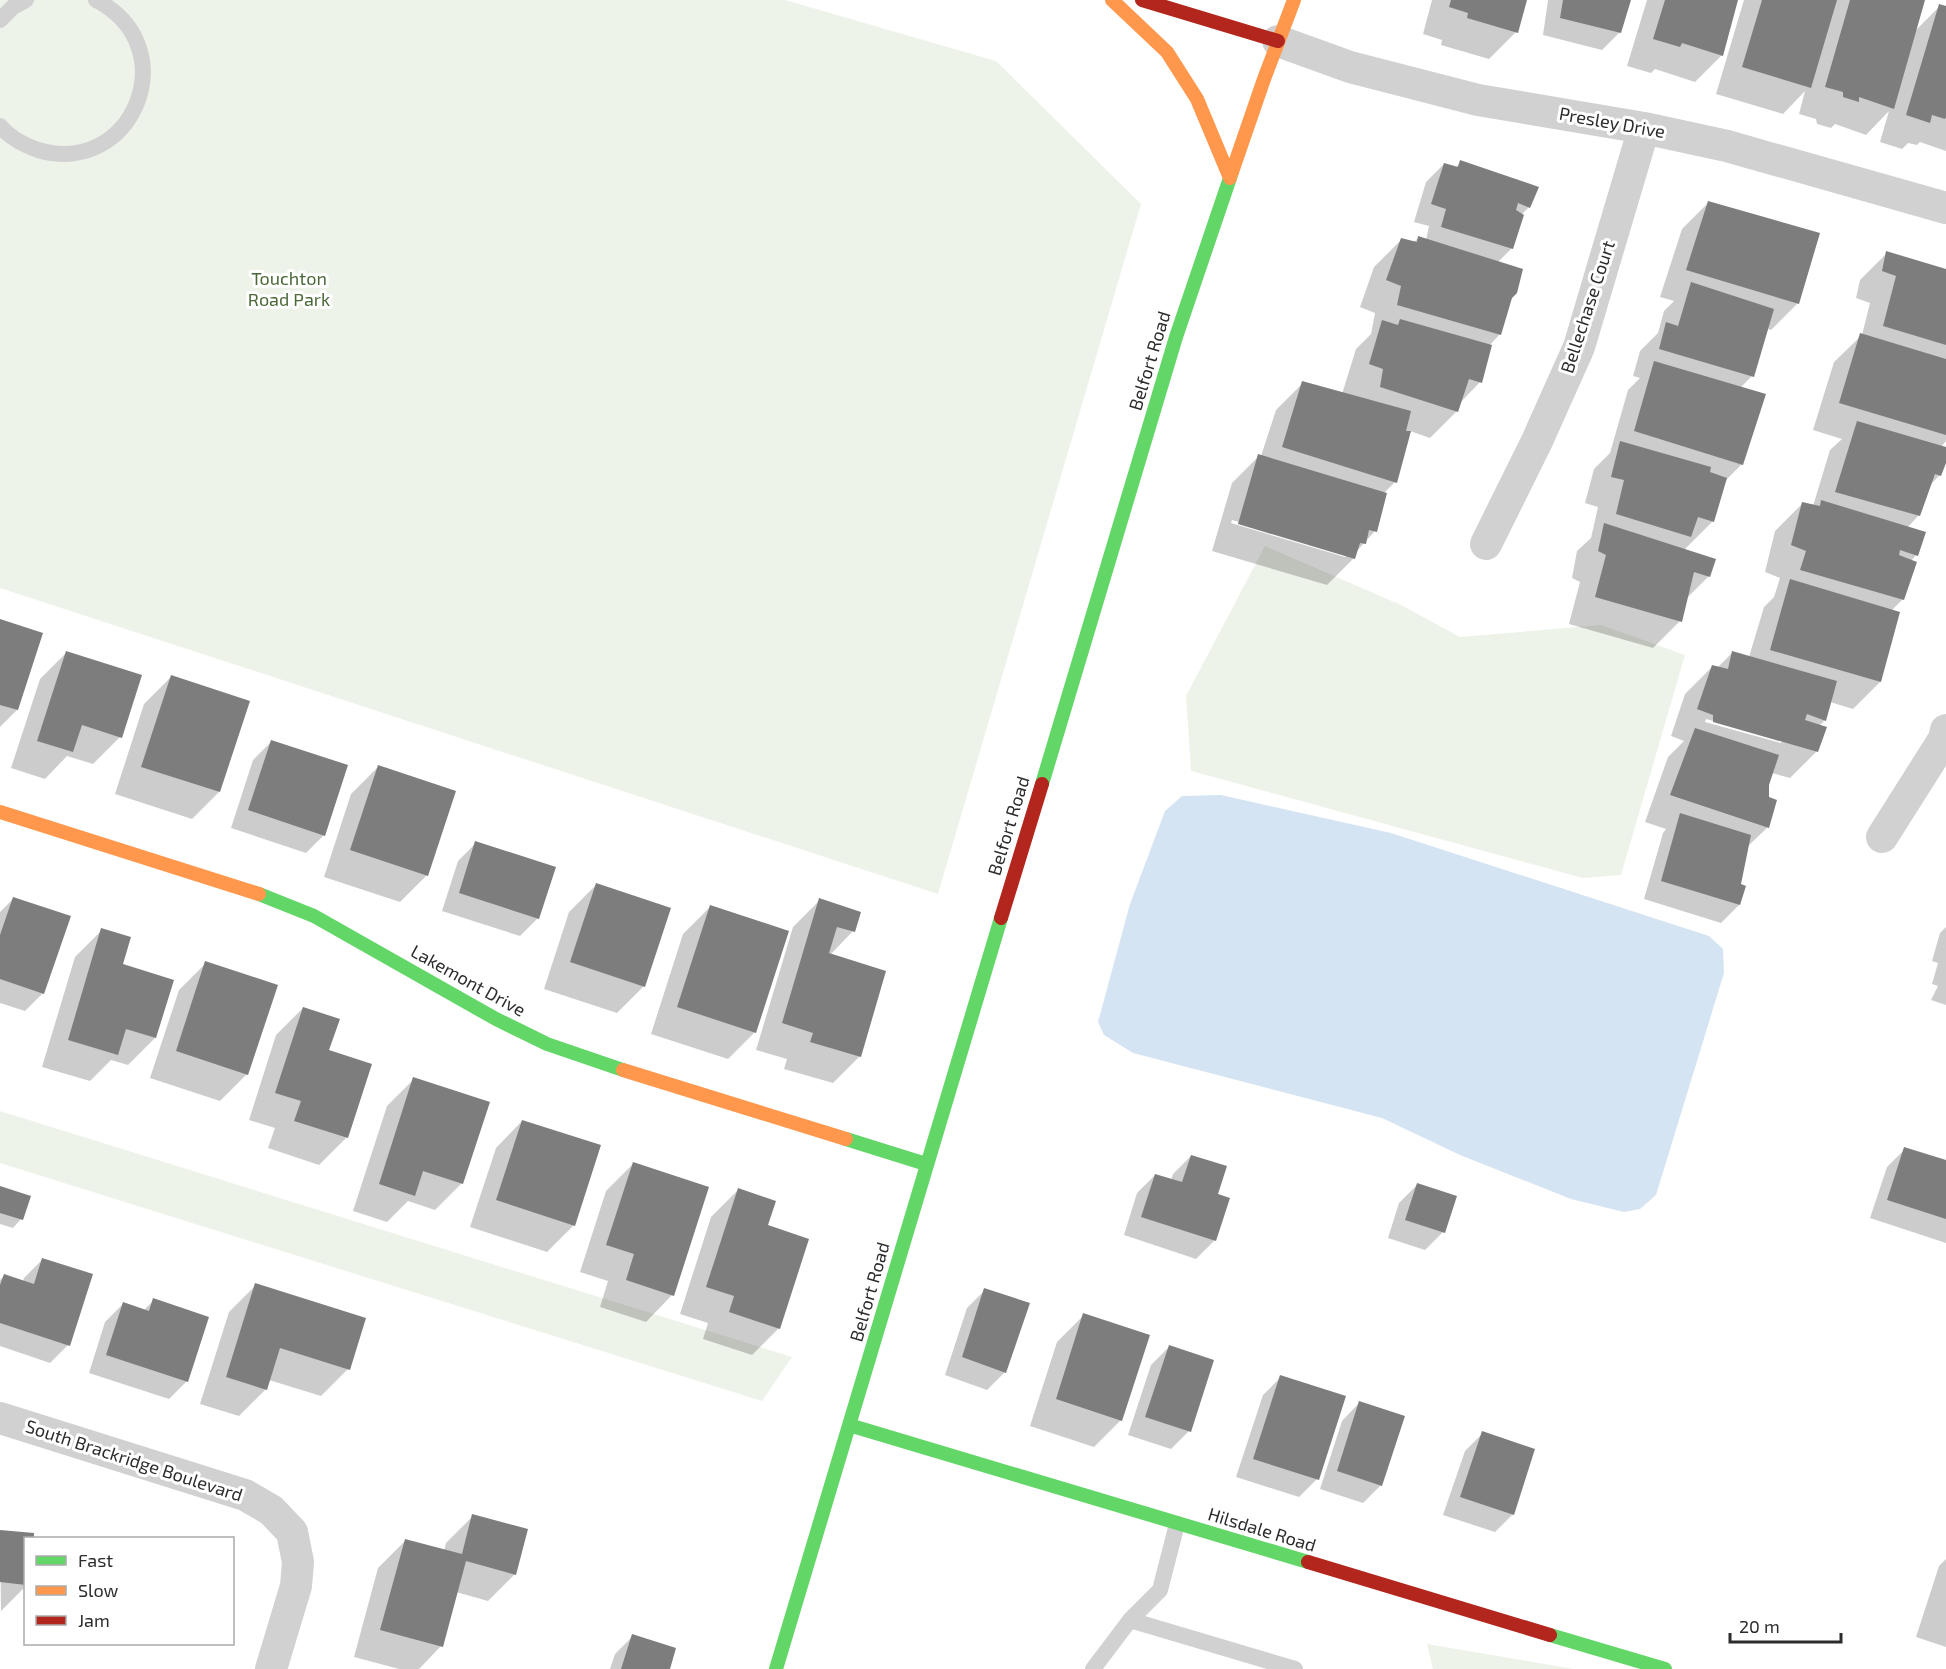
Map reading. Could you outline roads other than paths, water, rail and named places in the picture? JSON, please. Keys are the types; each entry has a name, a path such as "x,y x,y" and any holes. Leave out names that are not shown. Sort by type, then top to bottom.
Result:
{"street":[{"path":"1112,0 1167,52 1197,99 1230,178"},
{"path":"1142,0 1278,40"},
{"name":"Belfort Road","path":"776,1669 1176,337 1278,40 1294,0"},
{"name":"Presley Drive","path":"1278,40 1350,67 1478,100 1644,128 1727,146 1946,208"},
{"name":"Bellechase Court","path":"1486,544 1537,441 1579,347 1644,128"},
{"path":"1881,837 1944,739 1946,730"},
{"name":"Lakemont Drive","path":"0,812 246,889 314,916 547,1044 597,1062 926,1164"},
{"name":"South Brackridge Boulevard","path":"0,1418 245,1495 271,1510 292,1532 298,1562 296,1587 272,1669"},
{"name":"Hilsdale Road","path":"849,1425 1665,1669"}],"lane":[{"path":"0,20 13,7 26,0"},
{"path":"0,126 24,145 51,153 79,153 104,143 125,125 139,102 144,76 141,51 130,27 111,8 96,0"},
{"path":"1093,1669 1130,1620 1160,1590 1177,1524"},
{"path":"1130,1620 1296,1669"}],"water":[{"path":"1221,795 1391,833 1709,936 1723,949 1724,973 1656,1195 1640,1209 1624,1212 1571,1199 1460,1155 1382,1118 1133,1053 1104,1035 1098,1022 1130,904 1165,811 1182,796"}],"park label":[{"name":"Touchton Road Park","path":"289,289"}]}
